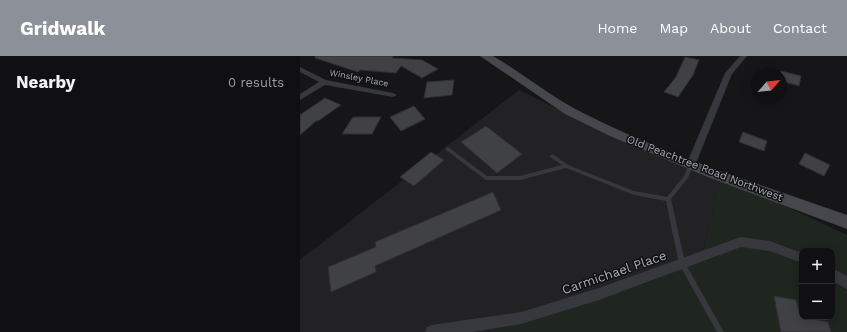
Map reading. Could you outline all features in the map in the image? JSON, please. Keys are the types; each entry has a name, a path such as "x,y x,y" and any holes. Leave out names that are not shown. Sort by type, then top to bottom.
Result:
{"main road":[{"name":"Old Peachtree Road Northwest","path":"485,56 580,118 656,152 847,222"}],"street":[{"path":"691,165 729,73 744,56"},
{"name":"Winsley Place","path":"300,69 324,82 392,95"},
{"path":"300,97 324,82"},
{"name":"Carmichael Place","path":"432,332 521,318 599,294 741,242 770,246 799,257"},
{"path":"835,276 847,283"}],"lane":[{"path":"448,149 486,178 520,178 566,166"},
{"path":"552,156 566,166 634,193 668,199"},
{"path":"668,199 686,177 691,165"},
{"path":"668,199 682,264 721,332"}],"shaded area":[{"path":"519,90 603,131 721,176 701,261 488,332 300,332 300,260"},
{"path":"721,176 847,235 847,332 488,332 701,261"}],"building":[{"path":"315,56 393,56 392,58 422,60 438,69 422,78 401,66 396,73 360,70 358,72 315,58"},
{"path":"685,57 699,60 693,75 678,97 664,92 676,77"},
{"path":"787,72 801,76 799,86 787,83"},
{"path":"454,80 452,95 424,98 427,82"},
{"path":"325,98 341,105 316,121 300,135 300,115"},
{"path":"414,106 425,119 401,131 390,117"},
{"path":"353,117 381,117 372,134 342,134"},
{"path":"486,126 522,154 497,173 461,142"},
{"path":"743,132 767,141 764,151 739,142"},
{"path":"431,152 444,160 414,186 400,177"},
{"path":"805,153 830,165 824,176 799,164"},
{"path":"493,192 501,210 375,266 376,272 331,292 328,267 376,247 375,242"},
{"path":"774,296 796,300 799,310 799,320 817,320 828,322 831,332 781,332"}]}
